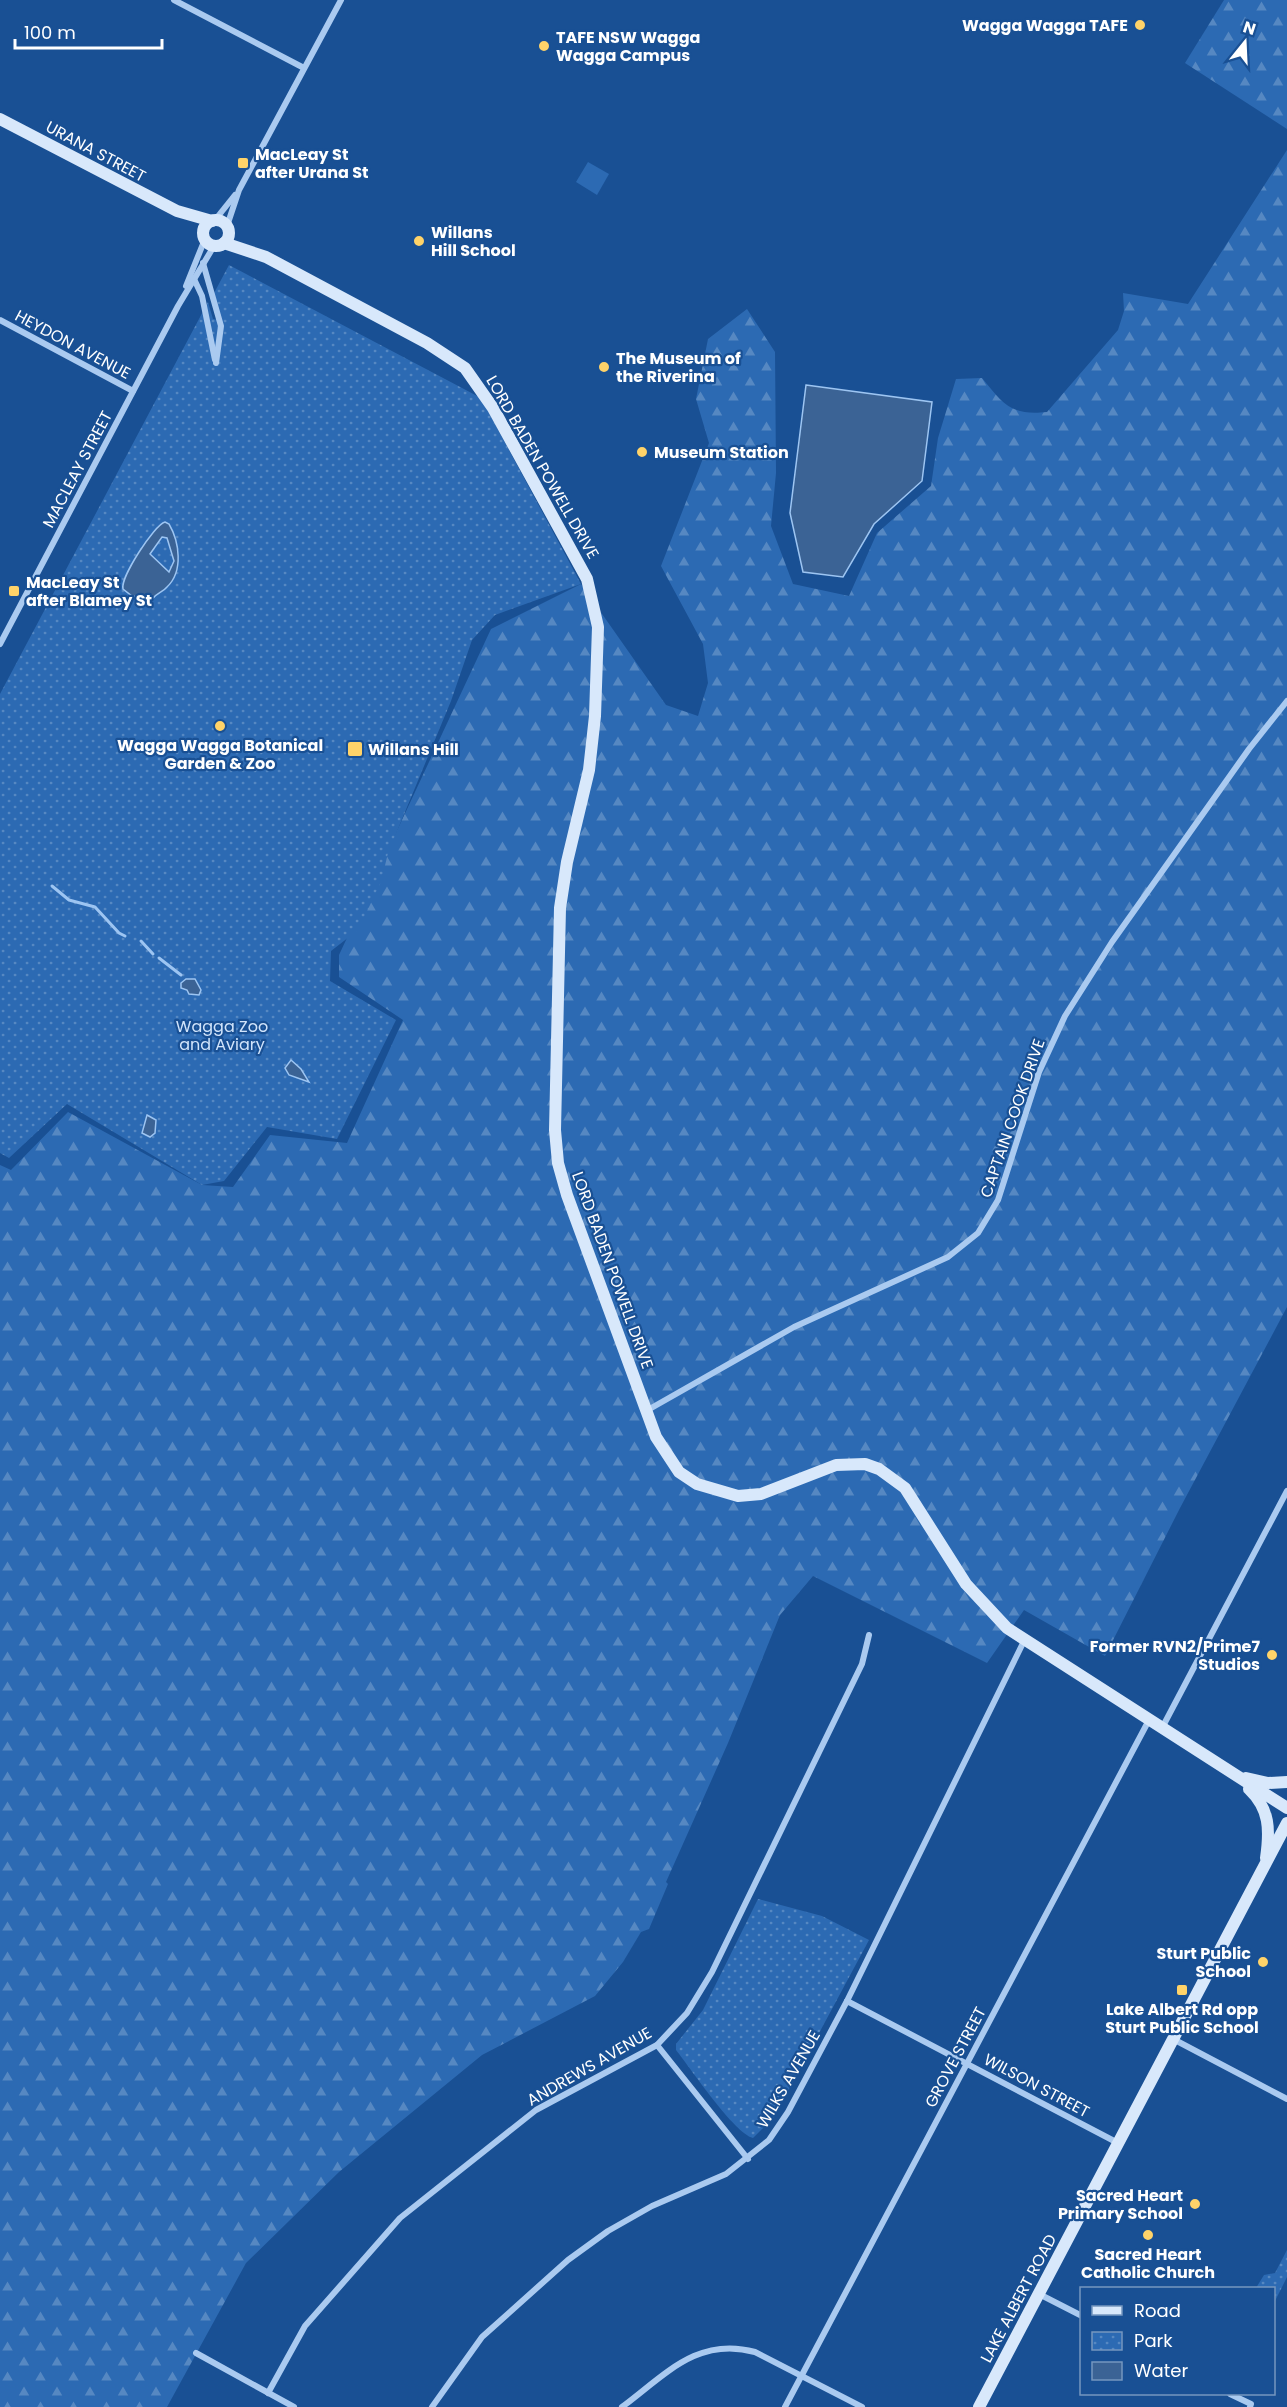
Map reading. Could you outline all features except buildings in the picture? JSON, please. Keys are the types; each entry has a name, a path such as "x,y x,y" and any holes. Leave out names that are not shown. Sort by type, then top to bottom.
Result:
{"street":[{"path":"174,0 304,68"},
{"path":"239,190 214,220 205,226 212,240 228,227 239,190 341,0"},
{"name":"URANA STREET","path":"0,119 177,211 212,240"},
{"name":"URANA STREET","path":"177,211 214,220 228,227"},
{"name":"LORD BADEN POWELL DRIVE","path":"228,227 266,257 427,343 465,368 493,408 587,579 598,627 595,716 589,770 567,862 561,908 555,1131 558,1163 567,1195 646,1411 666,1455 679,1472 697,1484 738,1496 761,1494 823,1469 850,1463 879,1469 893,1477 914,1499 978,1600 1024,1641 1287,1808"},
{"name":"LORD BADEN POWELL DRIVE","path":"212,240 266,257"},
{"name":"MACLEAY STREET","path":"178,306 203,263 212,240"},
{"name":"MACLEAY STREET","path":"0,644 212,240"},
{"path":"194,279 202,296 216,363 221,326 203,263"},
{"name":"HEYDON AVENUE","path":"0,320 133,391"},
{"name":"CAPTAIN COOK DRIVE","path":"646,1411 794,1327 948,1257 978,1233 998,1200 1039,1072 1065,1016 1112,942 1249,749 1287,702"},
{"path":"1161,1728 1287,1491"},
{"name":"ANDREWS AVENUE","path":"268,2393 305,2326 400,2218 536,2110 657,2045 687,2013 712,1972 862,1664 869,1635"},
{"name":"WILKS AVENUE","path":"432,2407 483,2337 568,2260 608,2231 652,2206 717,2178 748,2159 769,2140 788,2112 847,2001 1024,1641"},
{"name":"GROVE STREET","path":"785,2407 1149,1720"},
{"path":"1234,1774 1268,1784 1287,1782"},
{"path":"1234,1774 1264,1806 1268,1829 1265,1865"},
{"name":"LAKE ALBERT ROAD","path":"979,2407 1287,1822"},
{"name":"WILSON STREET","path":"847,2001 1118,2143"},
{"path":"1173,2039 1287,2099"},
{"path":"657,2045 748,2159"},
{"path":"1038,2294 1080,2315"},
{"path":"622,2407 682,2362 718,2347 736,2347 755,2352 862,2407"},
{"path":"196,2353 294,2407"},
{"path":"1232,2395 1251,2404 1250,2407"}],"green space":[{"path":"1224,0 1287,0 1287,129 1185,63"},
{"path":"1287,150 1287,1307 1180,1508 1105,1656 1024,1610 987,1663 813,1576 780,1615 728,1743 666,1882 668,1884 649,1929 641,1932 623,1962 595,1996 482,2055 339,2172 246,2263 167,2407 0,2407 0,1165 11,1170 68,1112 202,1185 233,1187 270,1135 347,1143 403,1020 339,977 339,955 491,629 581,584 666,705 698,716 708,683 703,644 661,566 709,443 696,399 708,339 747,309 775,352 776,473 771,526 793,584 849,596 877,533 931,486 938,438 956,379 982,378 1002,401 1016,410 1047,412 1118,330 1124,311 1123,293 1188,304"},
{"path":"588,162 609,174 597,195 576,182"},
{"name":"Wagga Wagga Botanical Garden & Zoo","path":"229,265 481,398 581,584 495,615 472,640 451,701 388,853 381,882 358,930 331,951 330,981 396,1020 337,1139 267,1127 224,1181 202,1185 67,1104 9,1158 0,1153 0,694 208,302 213,319 220,320 213,295"},
{"path":"758,1899 822,1916 869,1940 774,2117 753,2138 745,2134 724,2113 676,2050 676,2044 703,2010"},
{"path":"1287,2250 1287,2277 1275,2301 1275,2287 1257,2287 1264,2275 1275,2273"}],"water":[{"path":"806,385 932,402 922,481 874,524 843,577 803,572 790,513"},
{"path":"165,522 169,524 175,539 178,556 176,573 167,587 152,599 132,596 123,589 123,583 146,542","holes":["162,537 167,538 174,561 169,572 150,554"]},
{"path":"186,979 195,979 201,990 199,995 189,994 187,990 181,988 181,983"},
{"path":"291,1060 301,1069 309,1082 289,1075 285,1068"},
{"path":"147,1115 156,1120 155,1133 150,1137 142,1133"}],"waterway":[{"path":"52,886 69,900 95,907 119,933 125,936"},
{"path":"141,941 153,954"},
{"path":"159,958 181,975"}],"place":[{"name":"Wagga Wagga TAFE","path":"1140,25"},
{"name":"TAFE NSW Wagga Wagga Campus","path":"544,46"},
{"name":"MacLeay St after Urana St","path":"243,163"},
{"name":"Willans Hill School","path":"419,241"},
{"name":"The Museum of the Riverina","path":"604,367"},
{"name":"Museum Station","path":"642,452"},
{"name":"MacLeay St after Blamey St","path":"14,591"},
{"name":"Wagga Wagga Botanical Garden & Zoo","path":"220,726"},
{"name":"Willans Hill","path":"355,749"},
{"name":"Former RVN2/Prime7 Studios","path":"1272,1655"},
{"name":"Sturt Public School","path":"1263,1962"},
{"name":"Lake Albert Rd opp Sturt Public School","path":"1182,1990"},
{"name":"Sacred Heart Primary School","path":"1195,2204"},
{"name":"Sacred Heart Catholic Church","path":"1148,2235"}],"park label":[{"name":"Wagga Zoo and Aviary","path":"222,1035"}]}
